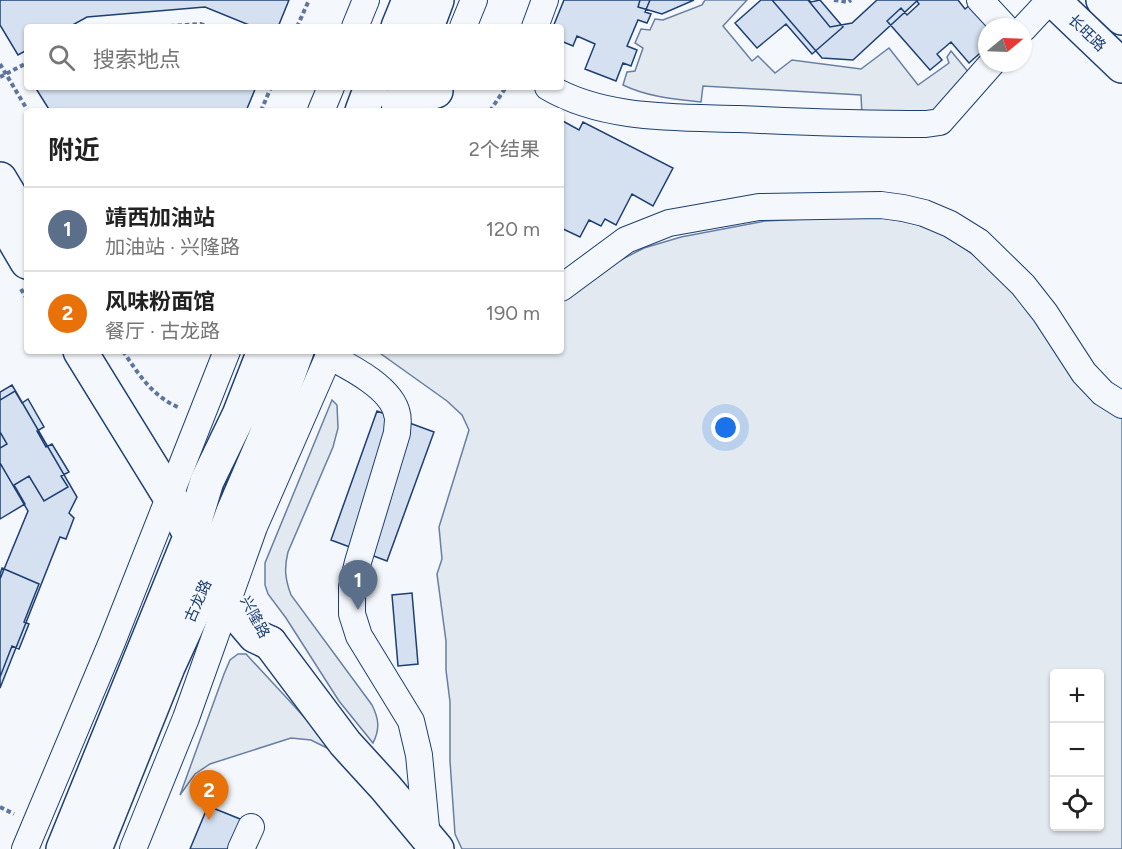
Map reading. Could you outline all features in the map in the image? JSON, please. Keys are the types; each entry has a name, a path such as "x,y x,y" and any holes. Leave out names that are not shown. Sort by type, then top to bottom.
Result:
{"main road":[{"path":"399,24 409,0"},
{"path":"428,24 437,0"},
{"name":"长旺路","path":"1051,0 1122,66"},
{"path":"1103,0 1122,18"},
{"path":"372,108 410,97"},
{"path":"0,179 24,219"},
{"path":"0,216 24,257"},
{"name":"兴隆路","path":"82,354 183,491"},
{"name":"兴隆路","path":"106,354 183,491 224,575 239,620 255,636 270,643 345,743 432,844"},
{"name":"古龙路","path":"63,849 190,537 183,491 207,481 239,415 263,354"},
{"name":"古龙路","path":"95,849 168,667 224,575 233,512 270,426 318,354"},
{"name":"兴隆路","path":"190,537 224,575"}],"street":[{"path":"356,24 366,0"},
{"path":"464,24 474,0"},
{"path":"536,24 545,0"},
{"path":"980,0 997,18"},
{"path":"1032,20 1051,0"},
{"path":"553,90 565,97 591,105 652,115 805,122 926,124 940,122 984,72"},
{"path":"322,108 330,90"},
{"path":"564,286 626,240 669,223 759,207 881,205 903,208 941,220 979,242 1023,285 1045,313 1084,373 1103,393 1122,405"},
{"path":"25,849 183,491 227,354"},
{"path":"321,354 374,383 390,398 398,413 397,433 354,579 352,614 359,636 411,721 419,755 432,844"},
{"path":"133,849 186,718 224,575"}],"path":[{"path":"298,24 309,0"},
{"path":"834,0 848,2 851,0"},
{"path":"0,64 26,108"},
{"path":"0,77 24,65"},
{"path":"262,108 270,90"},
{"path":"492,108 504,90"},
{"path":"125,354 156,395 166,403 188,411"}],"shaded area":[{"path":"705,0 747,0 723,26 752,61 758,56 775,73 792,60 861,69 889,48 918,85 949,63 947,57 951,51 970,74 929,116 862,115 861,95 703,86 701,102 652,95 623,85 627,72 635,71 643,48 635,43 641,29 650,30 655,19 663,20 702,5"},
{"path":"867,216 931,229 957,242 1008,282 1122,417 1122,849 462,849 455,834 446,641 437,574 442,559 439,527 469,430 462,415 447,401 381,354 564,354 564,297 611,265 644,248 681,237 765,221"},
{"path":"332,400 337,405 338,428 333,447 288,552 287,584 291,595 372,705 378,724 373,743 339,701 268,594 265,585 265,563"},
{"path":"238,654 246,654 345,764 327,748 311,740 291,738 210,764 195,774 180,795 224,674 230,660"}],"building":[{"path":"0,0 289,0 279,24 247,24 205,7 87,17 74,24 24,24 24,52 18,55 0,25"},
{"path":"564,0 650,0 645,12 651,14 647,23 638,20 627,46 637,50 631,66 623,63 616,81 585,69 595,44 577,36 573,46 564,42 564,24 554,24"},
{"path":"640,0 694,0 662,14 638,7"},
{"path":"761,0 809,0 811,2 820,0 843,27 812,54 786,24 757,48 735,23"},
{"path":"772,0 808,0 830,27 852,23 877,0 918,0 853,60 822,58"},
{"path":"916,0 958,0 965,9 976,0 985,18 978,18 978,55 969,63 951,42 937,54 942,60 930,70 887,21 901,8 907,15 919,4"},
{"path":"37,90 255,90 247,108 48,108"},
{"path":"564,122 579,130 583,122 673,168 653,206 632,194 616,225 605,219 601,226 589,220 580,237 564,229"},
{"path":"12,385 77,497 69,513 74,518 66,539 60,537 0,688 0,579 28,511 0,463 0,392"},
{"path":"15,391 22,403 28,399 44,427 37,431 46,447 52,444 69,472 61,476 68,487 44,501 29,476 14,485 25,504 0,519 0,448 7,444 0,432 0,400"},
{"path":"377,411 434,432 387,561 331,540"},
{"path":"2,568 39,584 24,622 29,624 19,649 12,646 0,677 0,574"},
{"path":"412,593 418,664 398,666 392,595"},
{"path":"208,806 245,821 234,849 190,849"}],"place":[{"name":"靖西加油站","path":"358,610"},
{"name":"风味粉面馆","path":"209,820"}]}
